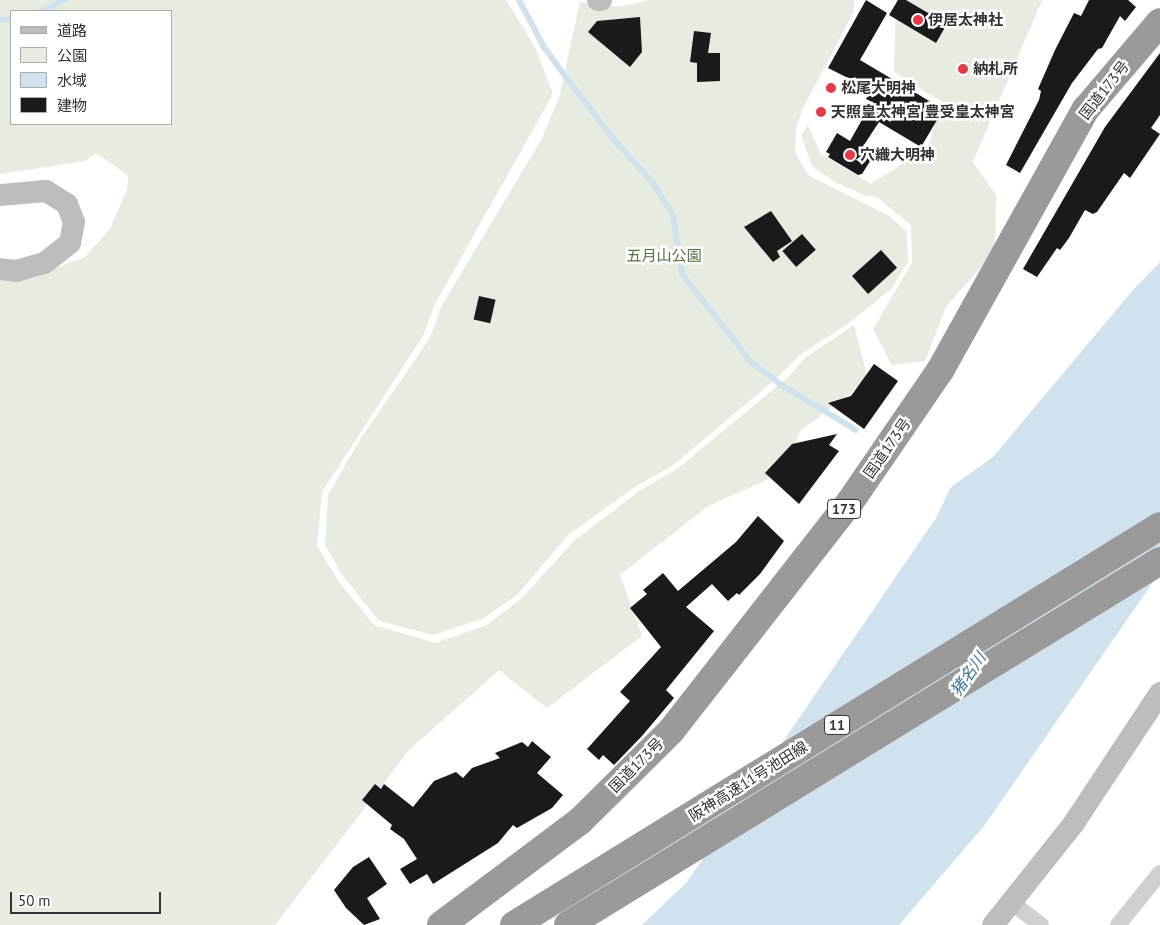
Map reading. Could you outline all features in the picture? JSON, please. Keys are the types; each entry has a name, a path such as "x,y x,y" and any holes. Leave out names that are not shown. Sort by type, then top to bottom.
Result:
{"highway":[{"name":"国道173号","path":"441,925 580,821 670,731 850,502 942,369 1086,109 1160,22"},
{"name":"阪神高速11号池田線","path":"514,925 1160,526"},
{"name":"阪神高速11号池田線","path":"568,925 1160,561"}],"street":[{"path":"0,195 46,191 68,204 74,222 70,242 44,263 16,271 0,269"},
{"path":"993,925 1074,824 1160,693"},
{"path":"1118,925 1160,873"},
{"path":"1012,902 1041,925"}],"green space":[{"path":"0,0 506,0 535,47 553,94 434,306 423,336 322,492 317,546 339,582 374,625 435,643 487,625 522,598 574,541 639,491 677,469 787,378 806,357 854,325 868,380 800,431 787,471 708,506 620,575 642,636 547,708 499,670 409,750 275,925 0,925 0,278 50,270 85,257 110,229 127,190 128,176 97,153 85,161 0,174"},
{"name":"五月山公園","path":"649,0 854,0 854,11 802,110 796,129 795,152 808,175 889,216 907,232 908,262 891,289 849,323 801,354 778,377 673,465 635,487 568,535 517,595 484,618 433,635 379,621 343,576 325,545 328,495 361,438 430,338 441,307 540,142 559,98 580,2 618,7"},
{"path":"896,0 1042,0 973,162 996,195 995,251 946,307 925,361 892,365 873,329 912,263 911,225 877,197 866,196 837,183 812,166 801,135 808,125 821,154 871,184 928,147 942,102 894,72"}],"water":[{"name":"猪名川","path":"1160,262 1160,572 984,826 899,925 642,925 687,882 936,518 951,487 993,457 1133,290"}],"building":[{"path":"866,0 887,13 860,60 936,105 935,112 940,115 921,147 879,122 862,148 871,154 872,158 862,174 858,175 828,157 830,154 826,152 837,133 850,141 872,102 866,99 872,90 828,68"},
{"name":"伊居太神社","path":"898,0 906,0 947,24 936,43 889,15"},
{"path":"1089,0 1128,0 1136,7 1125,21 1120,16 1102,48 1098,49 1072,83 1020,173 1006,165 1039,100 1041,91 1038,89 1055,50 1074,13 1081,16"},
{"path":"640,17 642,52 630,67 588,32 597,21"},
{"path":"694,31 711,33 708,53 720,53 720,81 697,82 697,63 690,62"},
{"path":"1160,53 1160,115 1151,128 1160,134 1130,178 1124,173 1097,212 1093,214 1085,210 1069,238 1060,250 1057,248 1037,277 1023,269 1105,127"},
{"path":"771,211 792,241 777,251 780,257 773,262 744,227"},
{"path":"802,234 816,250 796,267 782,251"},
{"path":"881,250 897,268 868,294 852,276"},
{"path":"479,296 496,300 490,323 474,319"},
{"path":"874,364 898,381 864,429 828,403 851,396"},
{"path":"837,434 829,445 839,451 799,504 765,473 792,444"},
{"path":"758,516 784,541 760,574 739,595 737,593 728,601 712,584 686,607 714,631 666,690 674,698 642,736 614,765 603,755 599,760 587,749 630,701 620,692 661,647 630,608 647,594 643,590 663,573 678,591 736,542"},
{"path":"532,741 551,757 537,773 563,795 552,808 517,828 513,825 498,843 433,884 427,874 410,884 400,869 417,859 404,839 390,829 392,825 362,800 375,784 381,789 384,784 413,807 434,781 456,772 463,778 472,768 500,758 495,753 522,742 528,747"},
{"path":"369,857 387,884 367,898 380,919 364,925 346,908 334,890 353,867"}],"waterway":[{"path":"43,10 65,0"},
{"path":"519,0 544,47 615,141 653,183 673,215 682,274 751,362 783,386 856,430"},
{"path":"0,20 10,18"}],"place":[{"name":"伊居太神社","path":"918,20"},
{"name":"納札所","path":"963,69"},
{"name":"松尾大明神","path":"831,88"},
{"name":"天照皇太神宮 豊受皇太神宮","path":"821,112"},
{"name":"穴織大明神","path":"850,155"}]}
